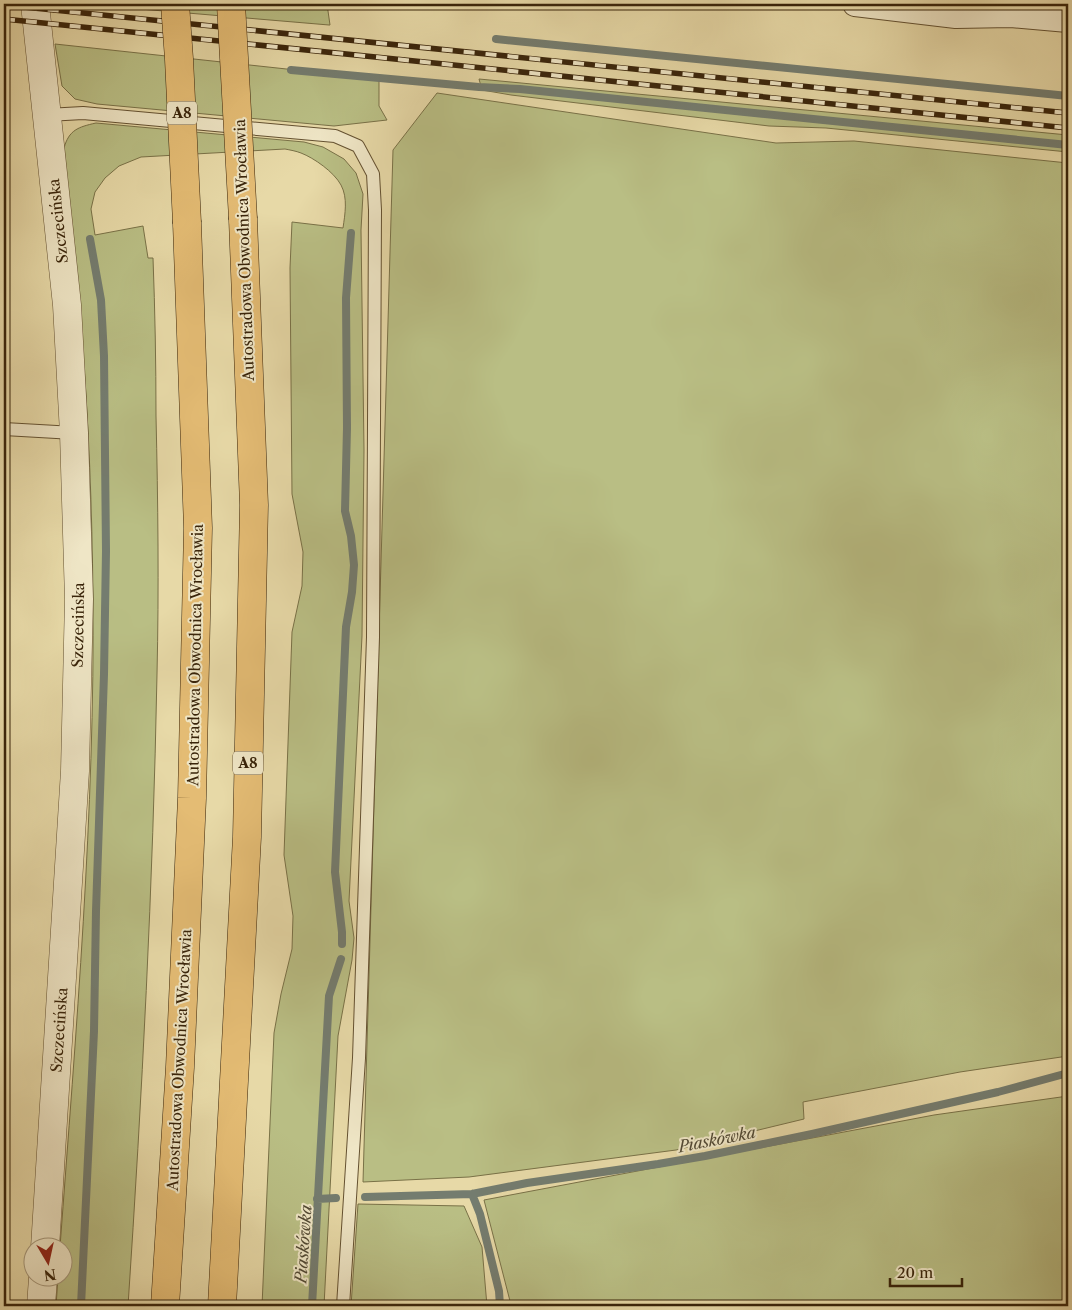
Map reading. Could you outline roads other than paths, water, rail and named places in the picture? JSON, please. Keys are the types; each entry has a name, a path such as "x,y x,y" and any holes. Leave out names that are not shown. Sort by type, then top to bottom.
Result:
{"highway":[{"name":"Autostradowa Obwodnica Wrocławia","path":"164,1306 180,1067 192,798 198,528 180,59 175,4"},
{"name":"Autostradowa Obwodnica Wrocławia","path":"222,1306 247,837 254,505 243,219 231,4"}],"street":[{"name":"Szczecińska","path":"35,4 67,306 74,433 79,599 75,771 46,1238"},
{"path":"854,4 956,16 1011,15 1068,20"},
{"path":"41,1306 42,1288"}],"lane":[{"path":"47,115 83,113 334,136 358,146 373,174 375,210 374,637 359,1058 343,1306"},
{"path":"4,429 74,433"}],"waterway":[{"path":"496,39 1068,96"},
{"path":"291,70 520,89 1068,145"},
{"path":"342,944 335,872 346,627 354,565 351,536 345,511 347,428 346,298 351,233"},
{"path":"81,1306 94,1031 106,551 104,356 101,300 90,239"},
{"path":"312,1306 329,996 341,959"},
{"name":"Piaskówka","path":"365,1197 472,1194 527,1183 705,1156 998,1092 1068,1073"},
{"path":"472,1194 480,1214 499,1291 500,1306"},
{"name":"Piaskówka","path":"317,1199 336,1198"}],"railway":[{"path":"4,5 1068,113"},
{"path":"4,19 1068,128"}]}
